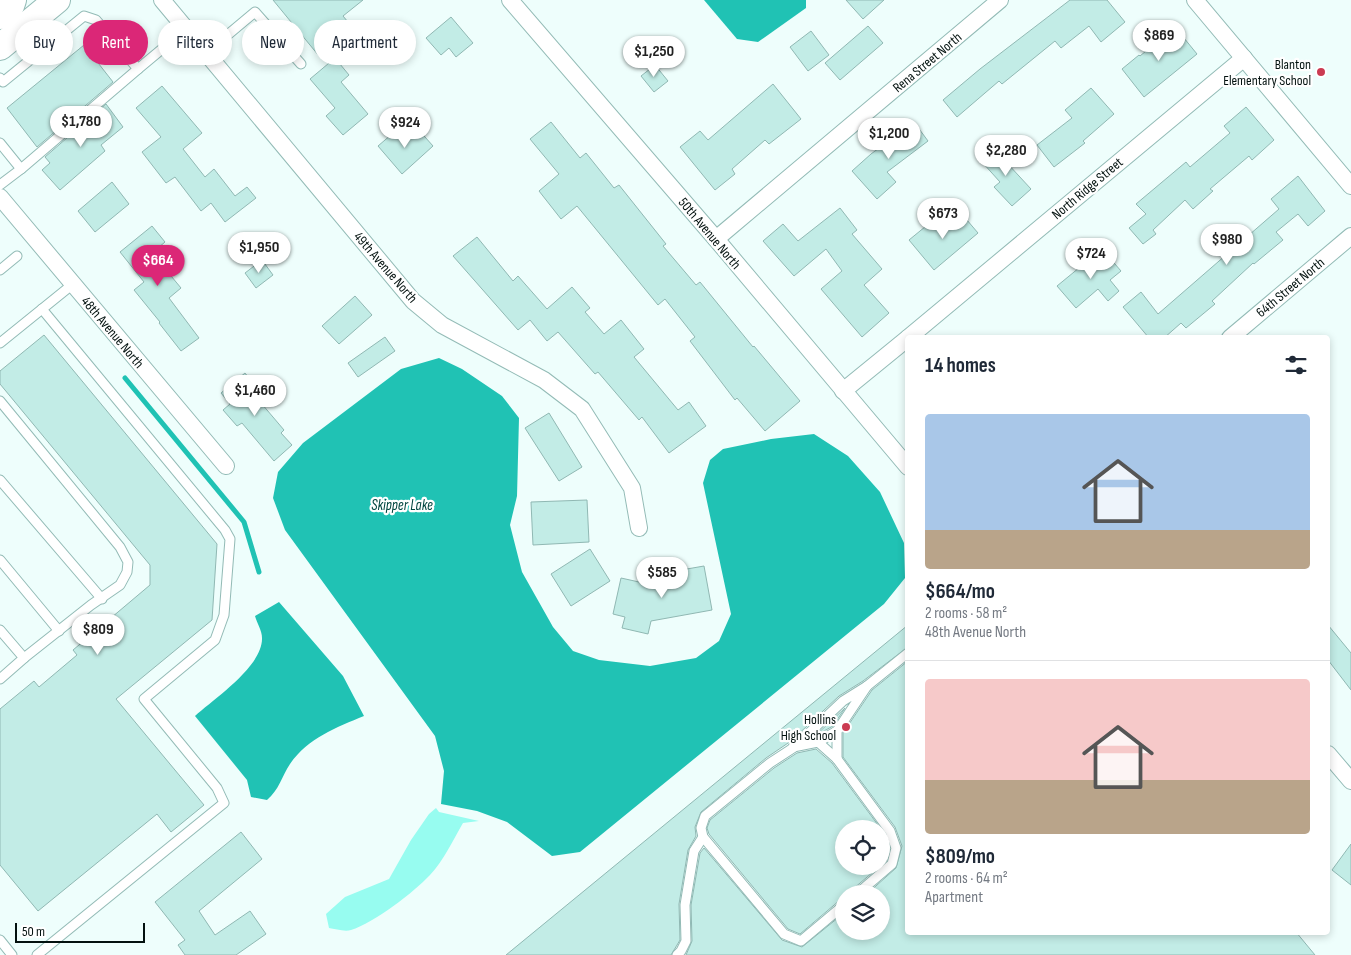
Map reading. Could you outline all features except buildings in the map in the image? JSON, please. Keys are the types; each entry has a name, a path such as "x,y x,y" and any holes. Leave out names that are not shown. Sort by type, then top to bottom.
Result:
{"main road":[{"path":"0,16 11,6 13,0"},
{"path":"0,47 57,0"}],"street":[{"name":"49th Avenue North","path":"162,0 179,20"},
{"name":"50th Avenue North","path":"510,0 905,463"},
{"name":"Rena Street North","path":"716,239 1000,0"},
{"path":"1195,0 1351,186"},
{"name":"North Ridge Street","path":"912,335 1244,58"},
{"name":"49th Avenue North","path":"216,65 413,301 442,325 544,380 582,409 632,488 639,528"},
{"name":"48th Avenue North","path":"0,197 226,466"},
{"name":"64th Street North","path":"1234,335 1351,236"},
{"name":"North Ridge Street","path":"843,391 905,340"},
{"path":"1330,756 1351,781"}],"lane":[{"path":"245,20 255,12 262,20"},
{"path":"1,81 84,16 96,20 138,69"},
{"path":"232,31 242,23"},
{"path":"0,185 158,52"},
{"path":"0,143 21,168"},
{"path":"0,270 16,256"},
{"path":"0,343 73,284"},
{"path":"37,955 224,803 217,788 144,699 215,640 224,615 230,539 225,530 42,309"},
{"path":"0,401 120,547 128,562 127,572 120,585 91,605 0,679"},
{"path":"0,480 102,598"},
{"path":"0,560 59,631"},
{"path":"0,630 24,658"},
{"path":"835,913 801,941 784,934 703,837 701,828 705,816 770,763 793,748 843,701 867,686 905,655"},
{"path":"793,748 818,742 837,731 867,686"},
{"path":"836,759 837,731"},
{"path":"818,742 836,759 890,831 896,848 892,864 868,885"},
{"path":"680,954 686,941 685,905 694,851 703,837"},
{"path":"0,940 12,955"}],"shaded area":[{"path":"436,808 439,812 479,821 463,823 435,869 414,890 393,906 371,921 351,930 343,931 329,928 326,914 345,897 389,879 411,840 429,814"}],"water":[{"path":"704,0 806,0 806,8 758,42 737,39"},
{"name":"Skipper Lake","path":"439,358 462,369 502,396 519,418 517,496 510,525 522,572 553,627 573,651 599,660 650,666 696,658 719,641 731,614 703,483 710,460 723,449 771,439 814,434 848,456 880,492 904,543 905,578 884,604 580,852 552,856 507,822 477,811 441,804 444,771 435,736 285,530 273,498 278,472 303,443 401,369"},
{"path":"279,602 343,676 364,716 324,734 305,747 290,764 267,800 251,797 247,780 195,716 247,670 260,649 262,638 255,616"}],"waterway":[{"path":"125,378 244,522 259,572"}],"place":[{"name":"Blanton Elementary School","path":"1321,72"},
{"name":"Hollins High School","path":"846,727"}]}
